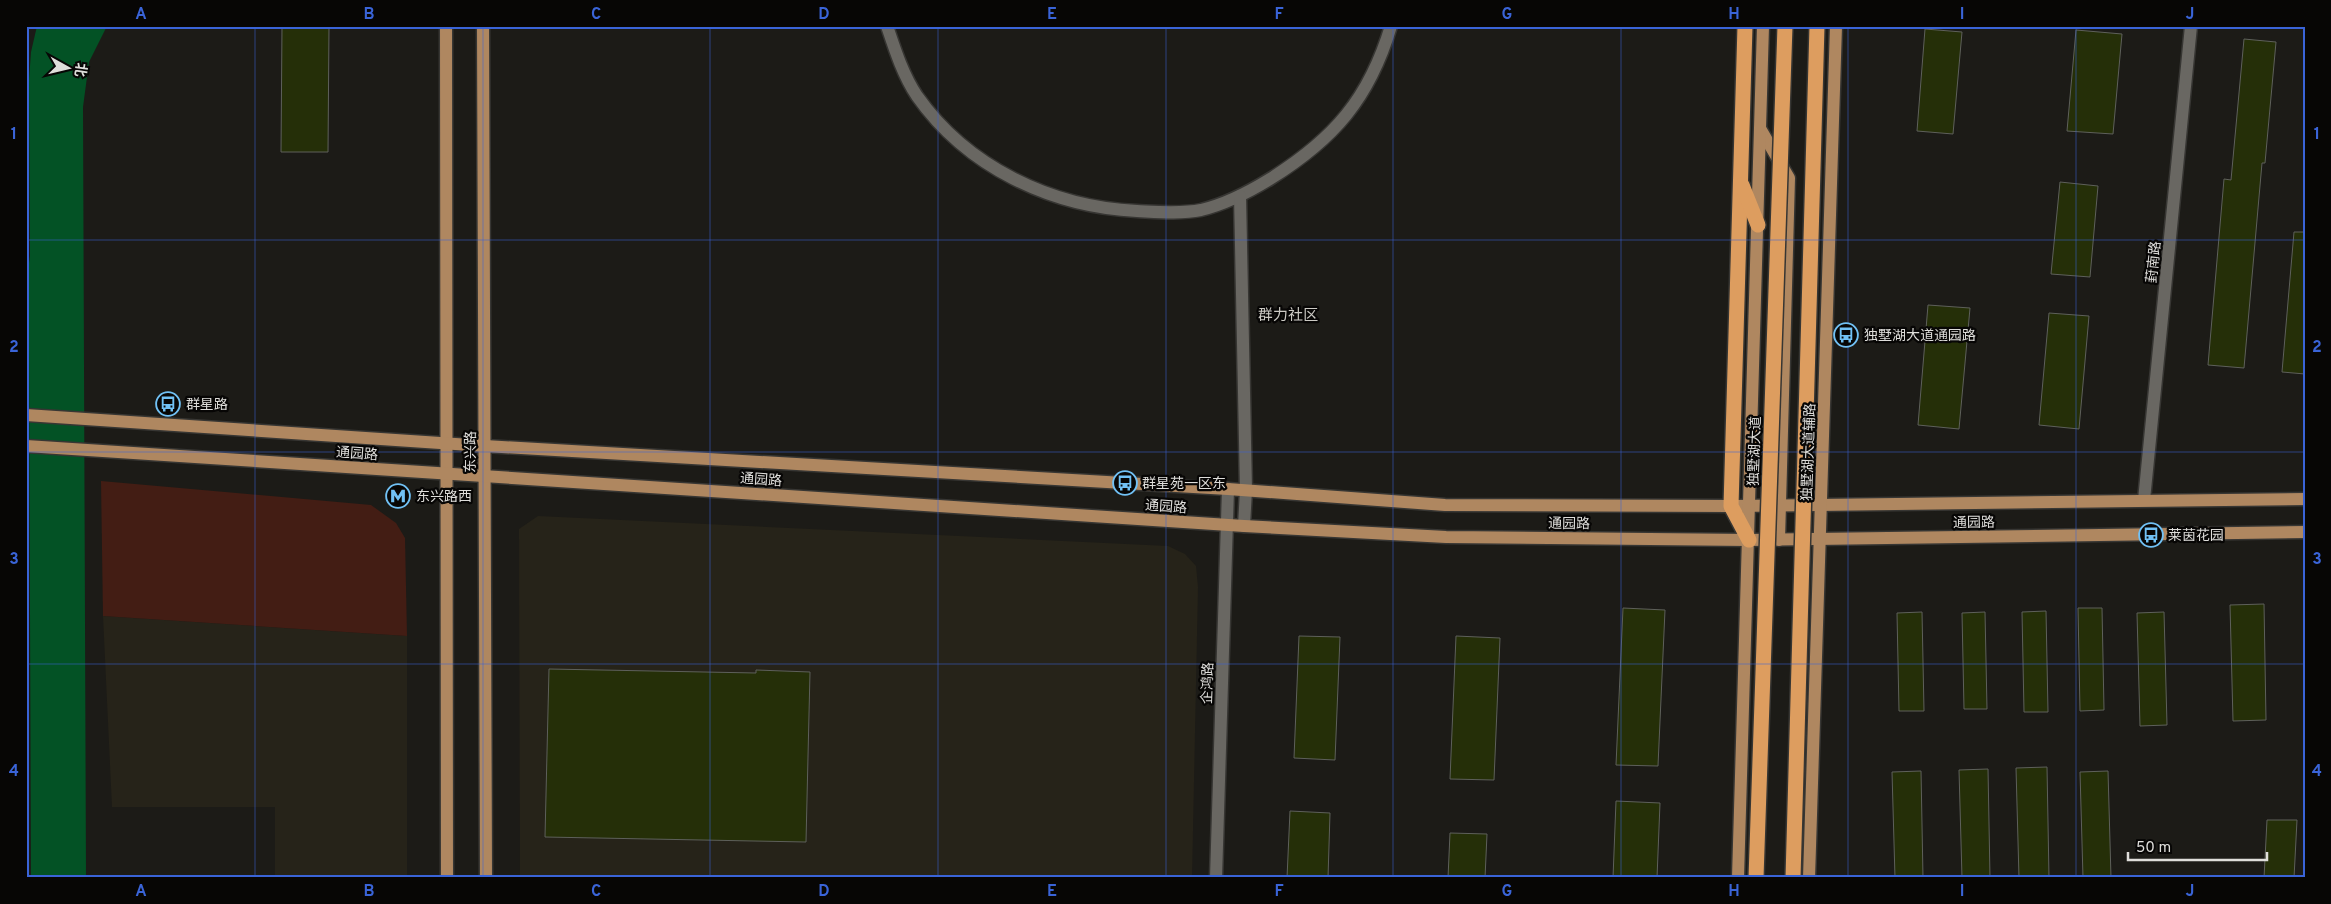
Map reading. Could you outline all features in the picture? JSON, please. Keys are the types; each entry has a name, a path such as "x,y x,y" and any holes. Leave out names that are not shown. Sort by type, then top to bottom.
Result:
{"highway":[{"path":"1745,26 1731,506 1749,540"},
{"name":"独墅湖大道","path":"1756,878 1785,26"},
{"path":"1793,878 1818,26"},
{"path":"1740,179 1758,225"}],"main road":[{"name":"东兴路","path":"446,26 448,442 446,474 447,878"},
{"name":"东兴路","path":"483,26 486,878"},
{"path":"1738,878 1764,26"},
{"name":"独墅湖大道辅路","path":"1809,878 1836,26"},
{"path":"1761,130 1789,178 1779,540"},
{"name":"通园路","path":"26,415 485,446 1246,490 1445,505 1731,506 2305,499"},
{"name":"通园路","path":"26,446 1226,525 1446,537 1820,540 2305,532"}],"street":[{"path":"887,26 908,81 926,108 956,138 1001,173 1065,200 1095,207 1167,212 1200,210 1240,196 1290,166 1333,132 1364,90 1376,67 1392,26"},
{"name":"葑南路","path":"2144,500 2192,26"},
{"path":"1240,196 1246,490 1244,526"},
{"name":"企鸿路","path":"1216,878 1228,489"}],"shaded area":[{"path":"37,26 107,26 89,62 83,107 86,878 31,878 29,350 26,303 30,256 29,80 31,52"},
{"path":"101,481 371,505 396,523 405,538 407,636 103,616"},
{"path":"538,516 1168,546 1185,554 1196,566 1198,587 1192,878 520,878 519,529"},
{"path":"103,616 407,636 407,878 275,878 275,807 112,807"}],"building":[{"path":"282,26 329,26 328,152 281,152"},
{"path":"1925,29 1962,32 1953,134 1917,131"},
{"path":"2076,30 2122,34 2113,134 2067,131"},
{"path":"2244,39 2276,42 2265,163 2262,163 2244,368 2208,365 2224,179 2231,180"},
{"path":"2060,182 2098,186 2090,277 2051,274"},
{"path":"2294,232 2305,232 2305,374 2282,372"},
{"path":"1928,305 1970,308 1959,429 1918,425"},
{"path":"2049,313 2089,316 2079,429 2039,425"},
{"path":"2264,604 2266,720 2233,721 2230,605"},
{"path":"1623,608 1665,610 1658,766 1616,765"},
{"path":"2078,608 2102,608 2104,710 2080,711"},
{"path":"2046,611 2048,712 2024,712 2022,612"},
{"path":"1922,612 1924,711 1899,711 1897,613"},
{"path":"1985,612 1987,709 1964,709 1962,613"},
{"path":"2164,612 2167,725 2140,726 2137,613"},
{"path":"1299,636 1340,637 1335,760 1294,758"},
{"path":"1456,636 1500,638 1494,780 1450,779"},
{"path":"549,669 756,673 756,670 810,672 806,842 545,837"},
{"path":"2047,767 2049,878 2019,878 2016,768"},
{"path":"1988,769 1990,878 1962,878 1959,770"},
{"path":"1921,771 1923,878 1895,878 1892,772"},
{"path":"2108,771 2111,878 2083,878 2080,772"},
{"path":"1616,801 1660,803 1657,878 1613,878"},
{"path":"1290,811 1330,813 1328,878 1287,878"},
{"path":"2267,820 2297,820 2294,878 2264,878"},
{"path":"1450,833 1487,834 1485,878 1448,878"}],"place":[{"name":"独墅湖大道通园路","path":"1846,335"},
{"name":"群星路","path":"168,404"},
{"name":"群星苑一区东","path":"1125,483"},
{"name":"东兴路西","path":"398,496"},
{"name":"莱茵花园","path":"2151,535"}],"district":[{"name":"群力社区","path":"1288,315"}]}
